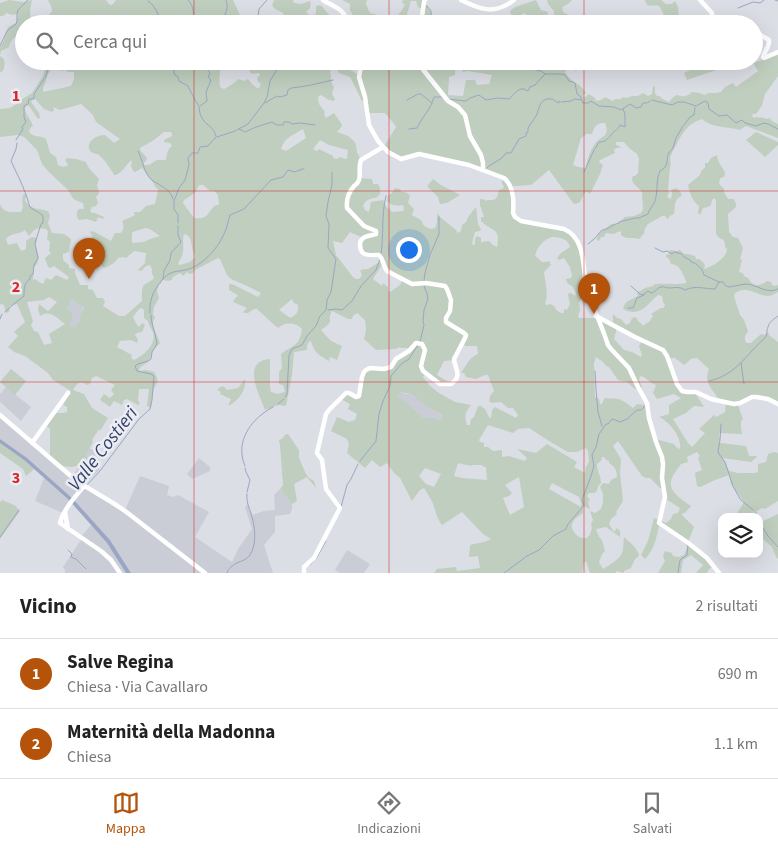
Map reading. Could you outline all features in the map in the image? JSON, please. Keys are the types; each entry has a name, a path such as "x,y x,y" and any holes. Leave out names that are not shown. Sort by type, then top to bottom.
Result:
{"street":[{"path":"323,0 345,15"},
{"path":"422,15 425,0"},
{"path":"461,0 478,8 488,10 508,5 514,0"},
{"path":"700,0 712,15"},
{"path":"763,36 770,43 763,55"},
{"path":"763,57 778,52"},
{"path":"360,70 359,77 366,97 369,125 378,141 388,152 401,159 419,154 469,165 504,178 511,186 515,217 521,221 564,229 576,238 582,255 586,287 596,316 610,347 629,368 647,403 649,418 663,464 662,478 665,497 659,524 707,558 719,573"},
{"path":"424,70 448,101 458,107 465,115 470,136 481,155 483,170"},
{"path":"304,573 304,567 314,558 340,508 326,489 322,460 317,453 325,417 329,410 346,393 356,397 360,396 362,377 366,370 373,368 384,369 391,366 396,359 416,343 422,344 425,350 421,366 423,371 440,384 451,384 457,377 458,367 454,361 466,335 446,322 451,300 448,289 445,286 426,283 412,284 387,271 379,255 364,254 361,250 362,239 376,234 376,231 364,226 347,208 348,197 360,177 359,167 361,160 384,147"},
{"path":"596,316 663,350 677,384 682,391 696,392 711,399 734,404 756,396 772,400 778,404"},
{"path":"32,443 68,393"},
{"path":"0,415 72,478 129,514 205,573"},
{"path":"84,486 65,511 65,523 111,560 120,573"}],"shaded area":[{"path":"72,299 84,306 79,325 74,329 69,324 67,308"},
{"path":"6,387 31,407 21,421 0,402 0,394"},
{"path":"401,392 412,394 443,417 440,420 434,418 423,419 397,394"},
{"path":"0,416 72,476 81,465 89,448 101,455 94,464 100,469 84,486 125,510 140,476 169,486 167,495 173,497 178,495 209,512 195,537 232,562 238,549 252,529 245,507 248,504 252,515 275,510 274,495 280,489 292,504 292,509 290,514 275,516 275,532 264,545 273,573 131,573 110,540 73,499 27,459 0,439"},
{"path":"199,458 210,467 210,471 192,479 187,474"},
{"path":"44,478 71,502 63,513 35,501"},
{"path":"91,525 107,543 126,573 65,573 63,567 81,540 80,538"},
{"path":"347,550 370,564 364,573 340,573 335,570"}],"green space":[{"path":"9,0 23,2 32,0 30,15 11,15 7,13 0,16 0,3"},
{"path":"48,0 106,0 111,5 116,0 233,0 240,15 49,15 52,11"},
{"path":"274,0 293,0 294,3 302,4 309,1 311,3 310,8 306,12 310,15 284,15 272,5"},
{"path":"342,0 367,0 366,4 370,13 378,15 352,15 350,4"},
{"path":"403,0 426,0 424,3 428,6 432,15 423,15 423,9 418,7 416,1 411,1 407,15 398,15 405,4 402,3"},
{"path":"536,0 541,10 548,12 548,15 526,15 525,13 511,15 510,11 515,7"},
{"path":"547,0 572,0 562,7 563,12 569,15 554,15 554,11"},
{"path":"645,0 661,0 666,4 672,4 675,1 679,15 664,15 659,6 647,5"},
{"path":"320,5 330,15 314,15 316,13 316,6"},
{"path":"15,24 15,38 12,39 9,47 1,51 0,56 0,47 8,27"},
{"path":"778,53 778,76 765,94 762,105 757,113 751,115 754,118 770,118 778,124 778,138 746,126 740,130 716,126 702,119 696,121 682,135 670,160 669,193 667,197 671,199 671,190 676,188 682,195 677,199 674,214 668,219 662,216 650,223 640,239 623,237 621,231 613,234 606,233 599,241 596,239 597,235 611,224 617,224 625,217 641,213 643,209 642,192 632,181 633,176 638,173 639,159 637,154 624,142 616,142 616,145 621,148 616,148 614,150 615,153 600,160 599,162 603,165 590,194 586,191 580,202 576,204 573,203 549,170 531,185 514,186 511,188 514,214 520,220 563,229 579,243 589,293 583,295 579,302 579,318 597,318 613,324 613,314 626,325 630,323 632,318 636,317 644,326 653,316 651,314 664,308 665,304 662,296 658,295 642,309 634,312 623,309 627,302 638,296 637,293 655,284 686,283 679,268 671,264 666,257 670,250 680,250 684,254 695,256 696,259 704,263 705,269 719,261 726,253 727,249 724,241 716,234 716,200 714,198 711,205 703,208 700,215 698,213 699,206 693,199 688,185 700,175 705,168 705,163 708,163 711,158 717,155 725,173 724,177 720,178 719,184 724,189 728,199 734,199 736,204 736,207 728,214 729,232 733,237 738,238 743,248 739,272 743,273 754,284 759,285 767,281 771,282 774,286 778,285 778,292 769,296 744,290 735,293 734,296 748,331 745,341 751,343 761,334 764,335 768,332 778,342 778,404 757,397 738,405 743,419 741,421 742,434 719,433 720,443 746,446 749,456 757,457 751,462 723,458 729,471 738,473 756,473 758,471 758,464 766,462 768,454 778,453 778,501 755,513 737,513 744,502 731,484 729,475 700,487 697,486 695,473 702,470 698,458 700,456 697,452 687,457 688,462 681,464 674,474 671,487 683,501 691,506 682,515 694,527 688,542 714,566 707,573 696,573 703,565 691,555 683,560 681,573 658,573 665,561 663,556 665,551 679,557 684,555 687,548 685,541 660,523 651,551 645,559 641,555 648,541 654,518 666,523 673,514 678,513 680,508 666,499 664,490 650,478 642,476 618,441 613,446 621,459 620,473 623,501 616,512 617,514 611,519 609,524 614,532 617,528 620,531 620,537 606,527 596,529 605,551 599,562 603,569 621,556 624,537 635,548 639,556 635,559 631,568 624,571 624,573 616,571 616,573 590,573 586,561 582,573 434,573 437,569 456,567 457,571 480,568 478,556 469,557 470,545 491,539 483,534 462,512 442,525 424,488 420,490 412,501 400,478 387,463 380,467 372,460 365,468 347,453 349,444 347,439 331,431 337,417 349,422 355,420 357,414 348,409 350,404 341,399 347,394 358,398 365,373 372,369 386,370 412,348 400,347 376,350 364,339 366,330 365,320 357,313 352,319 348,319 332,311 329,323 321,330 331,341 342,346 337,360 330,357 329,361 320,355 315,351 311,341 308,343 307,350 294,352 286,406 278,405 265,410 254,379 256,366 261,361 270,359 271,392 277,394 285,392 283,385 279,384 279,372 282,368 281,354 298,342 302,329 290,324 278,328 257,309 244,313 247,308 233,302 238,296 229,290 229,285 232,284 258,297 261,293 231,279 218,258 195,270 193,273 189,274 187,272 183,276 180,273 173,277 172,280 163,280 159,284 157,291 159,298 154,307 153,315 155,317 153,326 160,343 154,349 148,362 139,369 140,371 154,372 157,379 151,408 147,406 149,389 139,389 138,401 140,403 138,405 127,399 124,400 122,405 114,401 110,407 100,400 104,394 110,398 114,394 111,390 115,385 96,376 92,378 90,384 79,383 73,390 84,394 92,408 108,418 92,440 93,442 81,465 71,467 60,466 49,456 50,429 46,425 55,413 67,412 67,407 63,405 71,391 53,380 48,373 25,356 14,352 8,347 18,336 14,332 25,322 17,304 10,306 9,312 6,313 4,305 0,304 0,204 6,211 21,212 23,195 27,194 25,200 29,205 49,213 48,223 52,233 64,234 71,239 69,252 63,254 63,260 69,265 69,268 75,269 80,285 88,285 88,289 93,290 97,298 103,298 105,302 103,306 119,316 125,316 142,301 143,286 154,278 150,265 141,271 138,270 145,263 146,253 134,251 126,258 118,258 114,263 105,268 102,267 100,260 93,261 89,255 94,249 88,239 93,237 90,232 93,231 111,241 115,233 122,232 122,221 135,215 134,212 140,212 146,206 155,204 158,189 142,168 135,172 133,171 131,166 132,160 121,172 114,175 99,155 90,151 90,143 99,136 105,135 114,143 120,139 96,122 93,115 81,104 60,110 53,107 54,110 52,112 44,109 33,99 31,102 39,113 40,118 38,119 27,105 25,108 26,113 33,126 29,132 46,139 50,153 56,157 58,165 67,166 68,164 65,160 67,158 86,162 99,179 97,185 99,193 96,197 98,203 90,211 104,217 103,219 98,217 96,222 87,219 79,220 77,213 79,209 84,209 83,203 75,200 68,190 42,164 37,150 24,137 18,135 0,137 0,109 10,108 32,93 45,70 50,70 43,92 71,86 74,72 65,70 221,70 220,87 224,89 238,79 244,81 248,79 259,88 261,84 257,79 260,74 252,73 249,71 251,70 331,70 330,72 334,87 332,94 335,99 334,101 329,100 321,95 318,97 319,104 325,112 326,118 334,113 341,123 342,126 337,132 348,136 354,141 361,160 360,178 372,179 373,184 378,184 380,188 380,194 376,198 365,202 363,206 365,210 369,212 371,202 383,200 392,212 403,211 403,205 390,204 387,201 388,195 395,188 400,189 401,192 410,195 408,203 414,209 412,215 421,220 424,226 430,229 435,228 438,213 458,233 476,207 478,224 481,229 475,232 472,244 475,244 477,236 481,238 481,242 489,241 497,247 497,233 481,221 481,217 484,217 480,199 486,201 496,198 499,190 504,187 502,183 503,176 422,154 401,159 383,148 396,127 395,125 385,113 371,113 368,115 367,103 362,101 350,77 339,73 337,70 350,70 359,75 360,70 455,70 455,75 449,77 448,95 463,96 466,80 475,80 477,85 489,84 492,75 468,71 463,72 462,70 567,70 565,72 570,78 586,93 583,95 584,98 589,94 596,101 605,97 613,101 623,97 638,96 643,93 648,96 652,94 654,86 657,96 669,102 677,95 685,96 692,92 705,95 721,92 725,87 733,83 736,87 757,70 763,70 763,60","holes":["601,123 605,123 606,134 593,147 586,168 573,165 581,138 587,134 592,134 595,127","303,129 306,138 286,151 281,149 284,142 290,137","164,132 171,132 172,136 164,140 164,142 170,143 172,146 168,150 166,160 157,160 149,165 144,165 147,159 140,148","320,140 329,145 348,150 347,159 339,157 338,159 319,149 317,151 313,149","199,185 203,185 210,191 214,191 218,195 219,205 216,205 205,217 194,218 183,203 184,200 195,193","38,228 48,231 47,239 50,242 49,251 51,253 45,258 48,267 54,266 69,277 67,280 56,275 51,280 46,278 43,284 35,279 33,280 34,267 39,257 35,245 36,238 32,237 26,241 26,249 21,251 17,243 8,245 6,239 25,230 29,236","145,228 160,236 144,242 132,243 132,233","350,232 363,238 361,249 366,255 383,260 368,269 360,270 362,275 359,279 356,279 336,255 333,241 342,243","184,234 189,237 195,257 190,262 178,264 183,254","552,237 563,239 570,247 557,258 559,260 564,258 570,267 572,276 566,280 576,293 575,296 569,293 570,304 567,310 564,309 564,313 561,313 551,304 545,304 547,292 544,272 551,265 549,261 542,262 535,256 541,244","383,263 385,269 403,279 400,285 390,292 383,283 382,286 373,279","49,297 57,302 48,311 39,304 40,316 47,313 65,324 49,334 52,343 44,345 38,332 34,331 31,325 33,321 27,302 44,300","72,299 84,307 79,322 74,328 69,324 72,314 67,308","292,299 298,307 294,316 290,318 279,310","139,309 144,310 144,318 148,321 153,332 153,341 151,346 134,360 131,358 132,355 117,347 120,341 131,340 137,343 138,339 135,335 142,332 145,325 143,323 138,327 133,317","617,327 642,341 639,346 641,357 624,350 614,339","463,344 466,346 477,346 478,354 470,359 461,373 464,373 466,377 476,379 488,375 494,391 489,401 492,403 501,402 508,408 513,408 518,415 516,418 495,407 492,410 491,418 485,409 478,406 470,425 467,425 466,414 471,405 455,402 439,393 423,377 425,374 438,383 452,384 437,375 444,361 454,360","596,357 609,367 618,380 627,382 635,389 642,387 639,380 640,376 656,385 653,393 657,399 674,394 681,398 669,405 669,414 659,417 674,430 679,440 680,449 674,444 655,439 648,403 644,405 637,404 633,408 620,400 605,398 602,404 600,404 599,399 595,397 594,363","675,358 684,365 691,359 697,358 709,369 707,375 709,386 719,401 726,402 725,412 716,417 714,415 699,429 705,433 692,447 673,419 686,413 694,406 704,407 695,393 682,390 668,359","401,392 410,393 420,401 443,417 440,420 423,418 398,395","488,425 513,433 518,429 529,428 568,452 577,452 586,448 589,462 585,473 574,467 577,462 547,444 536,453 517,449 527,458 525,461 509,456 502,457 502,450 493,451 488,447 484,447 484,443 479,440","602,457 609,461 617,472 617,477 611,480 609,484 603,483 600,487 603,494 603,502 601,509 595,513 590,511 593,520 589,536 586,538 577,536 573,531 572,525 575,519 583,513 583,506 590,509 588,502 590,500 587,496 589,493 597,491 601,483 597,464 601,461","458,463 486,467 487,480 454,476","425,468 441,474 434,487 426,484 419,476","519,477 524,507 510,515 503,498 512,493 505,485","552,483 579,497 581,507 549,489"]},
{"path":"0,56 5,62 1,73 0,71"},
{"path":"690,70 716,70 687,80 684,73"},
{"path":"756,132 778,142 778,145 765,157 746,140"},
{"path":"433,179 460,195 447,203 440,204 438,197 427,186"},
{"path":"11,369 26,381 15,395 0,382"},
{"path":"245,379 241,395 228,406 231,399 220,394 221,392 217,390 223,386 227,390 238,388"},
{"path":"288,434 299,450 299,458 306,474 314,481 316,488 307,477 294,484 297,501 292,504 280,489 283,485 279,440"},
{"path":"0,443 34,469 26,476 23,469 0,453"},
{"path":"2,500 16,506 20,511 0,539 0,502"},
{"path":"778,514 778,559 772,547 763,539 763,521"}],"water":[{"path":"0,439 27,458 73,499 110,540 131,573 126,573 107,543 69,500 24,460 0,443"}],"waterway":[{"path":"17,15 18,10 28,0"},
{"name":"Valle Costieri","path":"188,0 192,5 193,15"},
{"path":"225,15 227,10 226,0"},
{"path":"258,15 259,9 267,0"},
{"path":"738,8 753,2 760,3 764,0"},
{"path":"148,1 158,15"},
{"path":"426,6 430,9 431,15"},
{"path":"0,46 7,31 15,25"},
{"path":"45,78 48,70"},
{"path":"174,70 174,74 178,77 179,81 188,86 199,106"},
{"name":"Valle Costieri","path":"200,106 207,101 206,92 211,80 208,77 210,73 208,70"},
{"path":"217,137 248,124 264,103 270,81 277,70"},
{"path":"536,70 545,74 565,75 569,81 575,83 577,94 583,103 591,101 599,106 614,107 621,110 630,104 636,108 650,101"},
{"path":"448,99 466,101 479,95 486,100 509,99 519,90 524,89 528,91 545,74"},
{"path":"16,140 26,122 24,106 28,104 29,99 34,99 34,94 44,79"},
{"path":"265,103 277,96 287,95 288,90 291,88 333,80"},
{"path":"407,100 421,94 432,103"},
{"path":"409,129 417,128 434,97 443,97"},
{"path":"487,168 506,153 511,153 519,139 526,136 528,128 543,101 548,99 559,103 559,101"},
{"path":"561,102 575,99 581,100"},
{"path":"652,100 672,105 684,102 696,106 705,101 708,103 709,109 719,116 727,115 736,123 742,120 745,123 756,126 764,123 778,129"},
{"name":"Valle Costieri","path":"199,107 202,118 216,136"},
{"path":"684,125 694,115 695,108"},
{"path":"595,149 599,142 607,140 620,125 625,127 623,109"},
{"path":"239,129 245,132 272,122 277,125 283,125 284,122 315,125"},
{"path":"588,244 602,230 619,222 648,214 655,201 660,171 666,165 668,154 673,148 683,126"},
{"name":"Valle Costieri","path":"178,223 174,201 179,188 185,180 189,165 188,158 192,153 198,153 200,147 208,146 216,137"},
{"path":"5,312 24,296 25,284 33,274 34,265 38,258 35,243 43,223 43,216 30,207 23,186 11,161 17,143"},
{"path":"584,172 594,150"},
{"path":"138,151 150,178 168,190 173,199"},
{"path":"161,281 171,273 195,267 205,259 221,239 230,215 244,209 271,180 283,177 288,170 295,172 304,169"},
{"path":"285,397 287,394 289,355 292,349 302,345 316,326 320,316 326,310 327,300 331,292 336,259 328,248 329,224 326,216 332,185 332,172"},
{"path":"381,254 386,196"},
{"path":"424,281 430,255 439,234 439,217"},
{"name":"Valle Costieri","path":"163,279 171,253 181,242 178,235 178,226"},
{"path":"655,248 663,252 682,254 699,267 704,275 719,282"},
{"path":"328,310 342,310 352,301 361,286 376,270 380,259"},
{"name":"Valle Costieri","path":"150,313 152,296 161,282"},
{"path":"631,286 643,295 648,291 651,293 662,287 685,290 696,287 715,289 719,282 723,282 729,287 749,284 770,291 778,289"},
{"path":"420,342 424,325 424,310 428,299 424,285"},
{"path":"628,308 633,308 637,298 644,295"},
{"path":"0,319 2,314"},
{"name":"Valle Costieri","path":"86,486 100,471 139,419 150,409 154,376 137,371 135,366 151,359 152,352 157,344 151,315"},
{"path":"709,381 719,378 734,369 765,338 769,324 778,316"},
{"path":"360,461 376,441 379,414 390,386 391,376 401,364 409,359 418,345"},
{"path":"741,363 744,384"},
{"path":"595,371 596,389"},
{"path":"596,390 598,412 602,426"},
{"path":"278,404 284,399"},
{"path":"504,573 527,556 539,550 553,536 566,529 584,505 582,500 594,466 592,455 599,434 611,420 620,422 646,405"},
{"path":"245,466 242,457 243,439 258,417 273,407"},
{"path":"721,424 719,454 725,462 739,497 753,510"},
{"path":"341,507 347,485 358,464"},
{"path":"245,468 250,480 247,492"},
{"path":"227,573 233,565 248,557 254,546 254,526 247,494"},
{"path":"0,537 19,510"},
{"path":"763,528 778,547"},
{"path":"316,559 326,541"},
{"path":"678,573 680,560 687,555 688,545"},
{"path":"68,550 72,554 71,557 76,559 86,569"},
{"path":"310,565 315,560"}],"place":[{"name":"Maternità della Madonna","path":"89,279"},
{"name":"Salve Regina","path":"594,314"}]}
